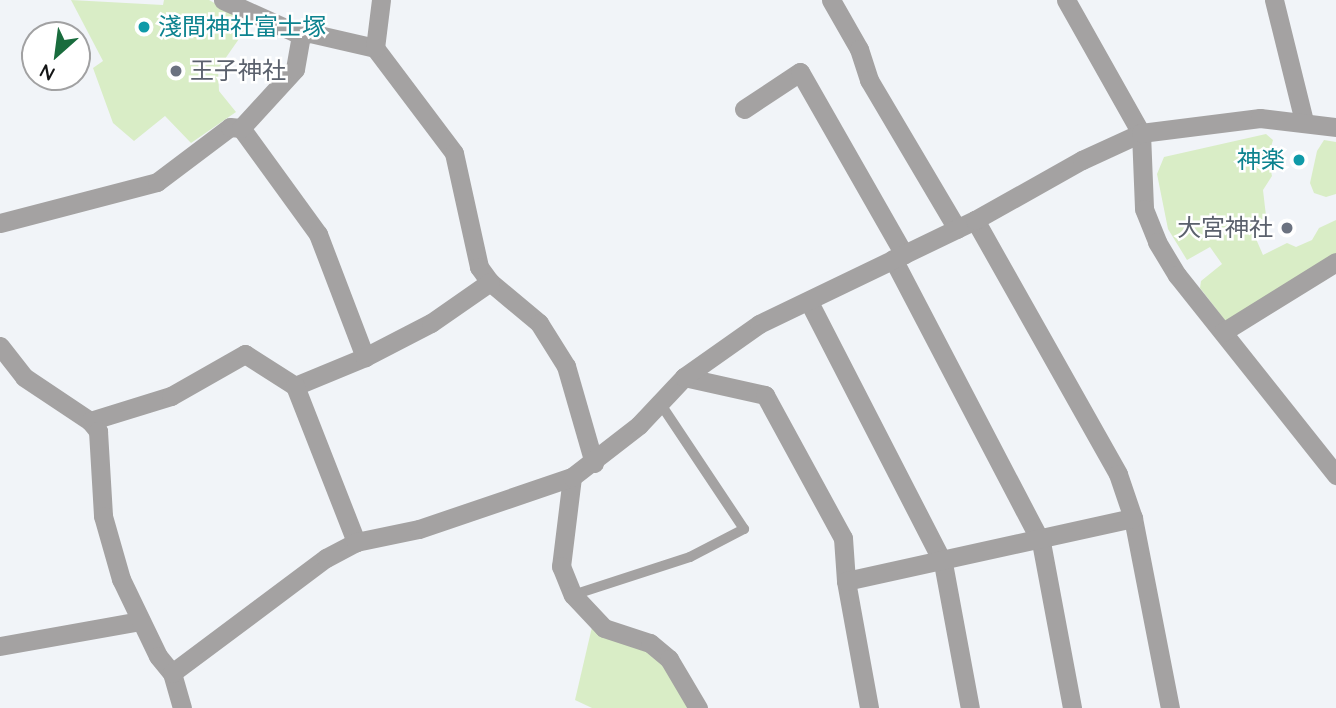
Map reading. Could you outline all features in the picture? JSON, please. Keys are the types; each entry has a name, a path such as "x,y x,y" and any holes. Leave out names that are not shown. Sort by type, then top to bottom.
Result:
{"street":[{"path":"223,0 301,36 310,33 375,48 454,153 472,247 490,282 539,323 566,366 594,463"},
{"path":"375,48 381,0"},
{"path":"831,0 859,49 869,80 957,229"},
{"path":"1066,0 1141,133 1144,209 1177,275 1336,475"},
{"path":"1274,0 1304,121"},
{"path":"241,128 295,69 301,36"},
{"path":"744,108 800,72 899,256 1041,542 1072,708"},
{"path":"172,673 326,558 356,542 419,529 572,477 594,463 660,403 684,377 759,324 975,220 1082,160 1141,133 1260,118 1304,121 1336,127"},
{"path":"0,223 157,182 230,127 241,128 318,234 365,357"},
{"path":"975,220 1118,474 1133,518 1170,708"},
{"path":"1223,332 1336,262"},
{"path":"295,386 365,357 431,323 490,282"},
{"path":"809,302 943,563 970,708"},
{"path":"0,346 24,377 90,421 101,444 103,516 121,579 141,621 172,673 182,708"},
{"path":"90,421 171,396 245,354 295,386 356,542"},
{"path":"684,377 765,395 843,538 846,581 869,708"},
{"path":"572,477 561,566 573,595 604,628 650,643 669,659 698,708"},
{"path":"846,581 1041,542 1133,518"},
{"path":"0,646 141,621"}],"lane":[{"path":"573,595 690,557 744,529 660,403"}],"green space":[{"path":"71,0 163,5 164,0 209,0 250,23 218,69 219,91 236,112 191,143 165,116 134,141 113,123 93,68 103,61 91,38 91,21 82,21"},
{"path":"1266,134 1273,140 1268,157 1272,176 1263,190 1266,216 1253,232 1263,255 1287,243 1296,247 1312,240 1319,228 1336,220 1336,254 1227,323 1200,288 1201,281 1222,264 1210,247 1187,260 1168,229 1157,174 1164,157"},
{"path":"1324,140 1336,142 1336,194 1326,197 1314,193 1310,183 1317,151"},
{"path":"592,627 644,648 666,664 689,708 592,708 575,700"}],"place":[{"name":"淺間神社富士塚","path":"144,27"},
{"name":"王子神社","path":"176,71"},
{"name":"神楽","path":"1299,160"},
{"name":"大宮神社","path":"1287,228"}]}
